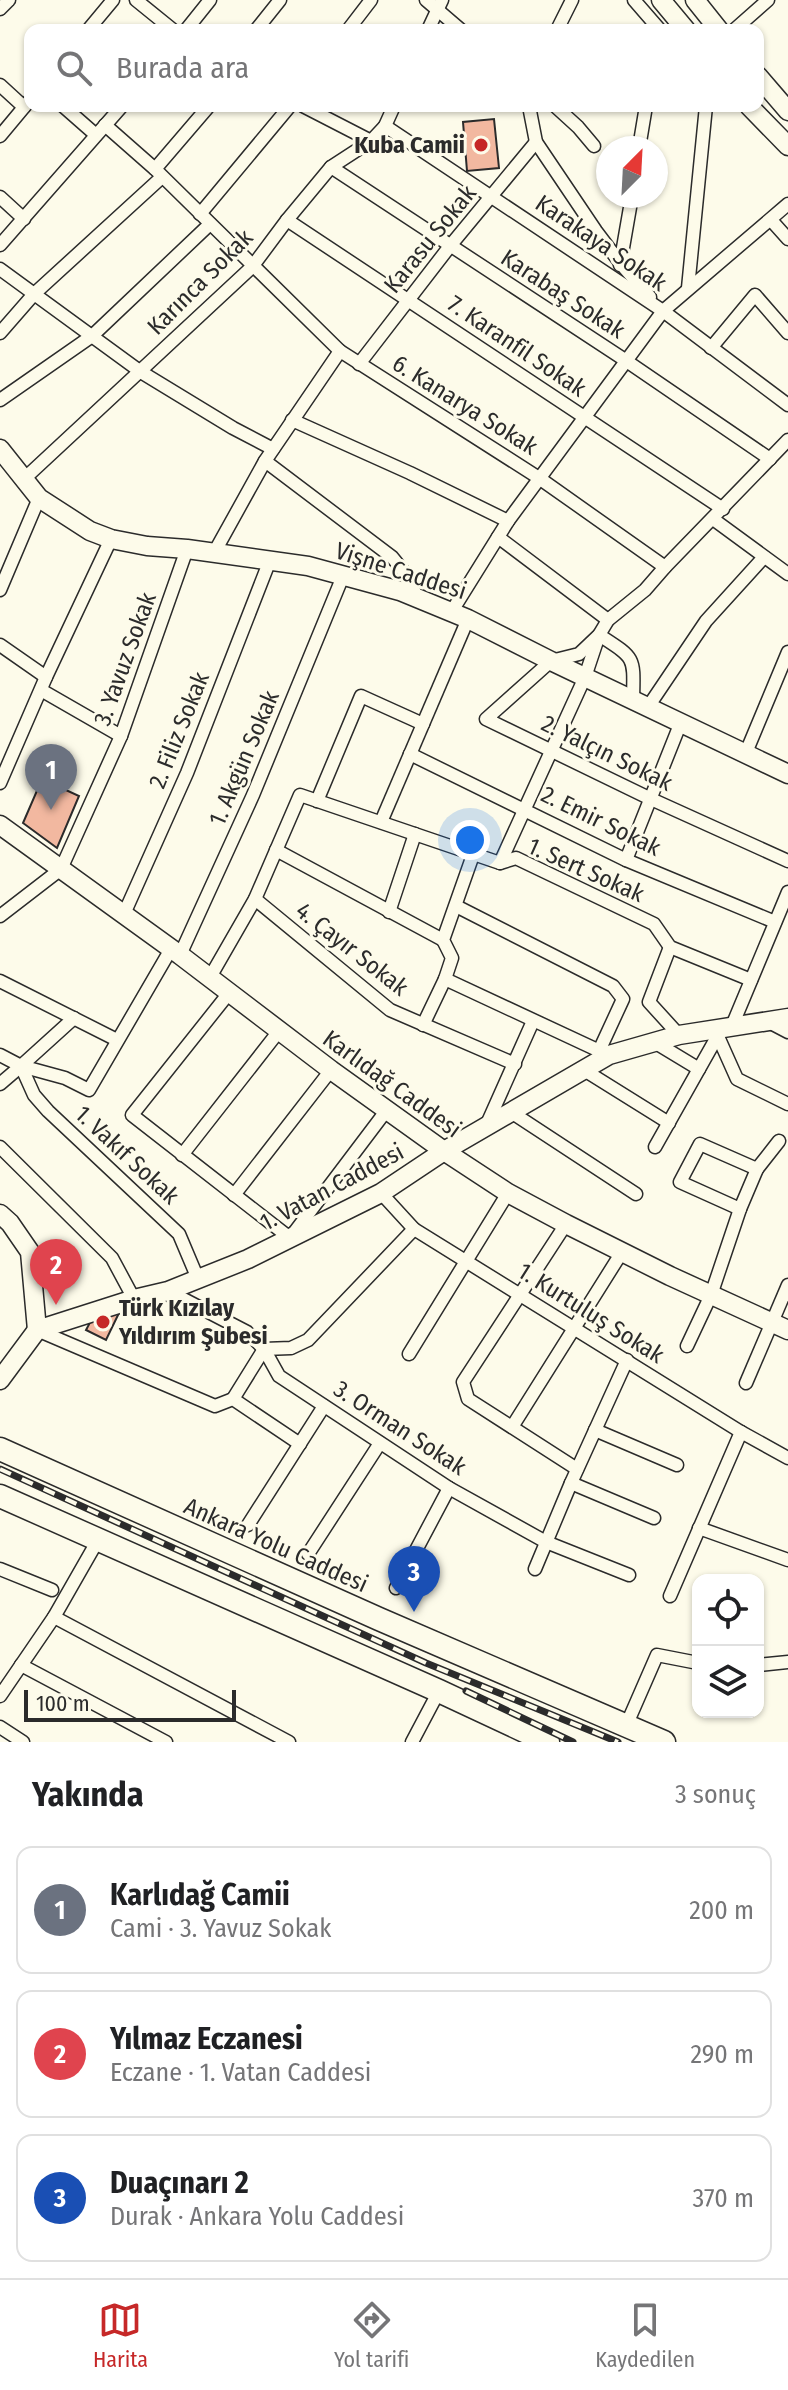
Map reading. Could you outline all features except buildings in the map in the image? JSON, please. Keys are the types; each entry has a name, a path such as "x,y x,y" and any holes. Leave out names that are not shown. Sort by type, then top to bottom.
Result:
{"highway":[{"name":"Ankara Yolu Caddesi","path":"0,1449 379,1619 664,1742"},
{"path":"0,1496 548,1742"}],"main road":[{"path":"661,0 681,24"},
{"path":"695,0 714,24"},
{"path":"764,83 788,111"},
{"path":"755,112 788,146"},
{"name":"Vişne Caddesi","path":"0,449 39,498 90,531 147,546 308,566 417,598 460,615 788,774"},
{"name":"Karlıdağ Caddesi","path":"0,825 176,952 386,1111 508,1193 622,1252 780,1326"},
{"name":"1. Vatan Caddesi","path":"37,1330 168,1291 248,1259 381,1193 444,1151 584,1070 604,1053 656,1043 679,1035 722,1031 788,1018"},
{"path":"0,1214 30,1252 37,1330 0,1380"}],"street":[{"path":"0,9 9,0"},
{"path":"93,24 113,0"},
{"path":"136,0 166,24"},
{"path":"191,24 210,0"},
{"path":"261,24 280,0"},
{"path":"353,24 371,0"},
{"path":"426,0 440,5 456,24"},
{"path":"560,24 572,0"},
{"path":"634,0 655,24"},
{"path":"741,24 768,0"},
{"path":"431,24 440,5"},
{"path":"0,85 24,102"},
{"path":"0,136 24,108"},
{"name":"6. Kanarya Sokak","path":"72,112 159,173 340,351 539,478 665,567"},
{"path":"0,245 117,112"},
{"path":"0,333 34,294 159,173 205,112"},
{"path":"0,400 92,336 205,219 285,112"},
{"path":"315,112 371,141"},
{"name":"Karınca Sokak","path":"24,479 252,267 331,167 371,141 385,126 391,112"},
{"path":"530,112 536,142 621,264 663,311"},
{"path":"562,112 594,146"},
{"path":"641,136 645,112"},
{"path":"688,288 705,112"},
{"name":"Karakaya Sokak","path":"385,126 663,311 788,405"},
{"name":"Karasu Sokak","path":"359,364 450,246 536,142"},
{"name":"Karabaş Sokak","path":"331,167 770,459"},
{"path":"0,197 24,219"},
{"path":"381,822 423,724 460,615 508,521 663,311 788,204"},
{"path":"617,280 630,208"},
{"name":"7. Karanfil Sokak","path":"287,220 723,509"},
{"path":"771,220 788,239"},
{"path":"0,269 141,372 273,449"},
{"path":"711,348 755,295 788,333"},
{"path":"214,553 265,461 340,351"},
{"path":"292,420 508,521"},
{"path":"500,863 608,620 645,590 788,440"},
{"path":"265,461 392,557 409,578 417,598"},
{"path":"0,590 39,498"},
{"path":"713,519 788,574"},
{"path":"498,537 608,620"},
{"path":"0,783 111,539"},
{"name":"3. Yavuz Sokak","path":"61,869 121,736 187,549"},
{"path":"640,703 706,621 764,557"},
{"name":"2. Filiz Sokak","path":"124,914 187,773 270,560"},
{"name":"1. Akgün Sokak","path":"21,1066 65,1078 89,1090 117,1040 176,952 253,795 343,576"},
{"path":"599,635 626,653 634,666 640,703"},
{"path":"551,661 579,654 599,635"},
{"path":"0,645 46,677"},
{"path":"745,755 788,652"},
{"name":"2. Yalçın Sokak","path":"551,661 486,719 788,861"},
{"path":"41,690 121,736"},
{"path":"317,801 361,696 423,724"},
{"path":"626,860 681,722"},
{"name":"2. Emir Sokak","path":"410,754 626,860 775,922"},
{"name":"1. Sert Sokak","path":"276,850 300,795 500,863 516,858 654,924 670,947 751,980"},
{"path":"389,912 415,834"},
{"path":"209,979 255,899 276,850 443,940 452,958 423,1025"},
{"path":"443,940 473,855"},
{"path":"0,916 61,869"},
{"path":"655,1147 751,980 788,892"},
{"name":"4. Çayır Sokak","path":"255,899 390,1010 515,1064"},
{"path":"445,979 604,1053 623,999 613,986 456,906"},
{"path":"670,947 649,1002 679,1035"},
{"path":"0,981 117,1040"},
{"path":"229,993 132,1115 290,1238 386,1111"},
{"path":"0,1084 74,1018"},
{"path":"485,1128 533,1021"},
{"path":"767,1021 788,1032"},
{"path":"182,1155 279,1031"},
{"path":"722,1031 737,1079 788,1104"},
{"path":"656,1043 699,1069"},
{"path":"0,1055 21,1066"},
{"name":"1. Vakıf Sokak","path":"21,1066 34,1095 48,1111 179,1234 198,1279"},
{"path":"234,1195 331,1070"},
{"path":"584,1070 669,1123"},
{"path":"511,1112 636,1194"},
{"path":"687,1346 711,1295 757,1169 779,1141"},
{"path":"740,1209 680,1182 700,1144 757,1169"},
{"path":"0,1147 112,1258 134,1299"},
{"name":"1. Kurtuluş Sokak","path":"381,1193 414,1229 788,1458"},
{"path":"409,1354 508,1193"},
{"path":"566,1224 463,1382 468,1399 577,1469"},
{"path":"37,1330 215,1406 233,1399 264,1349 291,1348 308,1340 414,1229"},
{"path":"512,1427 622,1252"},
{"path":"746,1383 780,1326 788,1285"},
{"name":"3. Orman Sokak","path":"168,1291 247,1332 264,1349 279,1376 449,1488 546,1542 629,1575"},
{"path":"535,1569 627,1360"},
{"path":"233,1399 300,1444"},
{"path":"248,1525 324,1406"},
{"path":"595,1430 677,1465"},
{"path":"670,1596 741,1432"},
{"path":"308,1554 380,1443"},
{"path":"571,1483 654,1518"},
{"path":"396,1588 449,1488"},
{"path":"699,1528 788,1560"},
{"path":"0,1696 54,1617 98,1540"},
{"path":"0,1569 52,1590"},
{"path":"54,1617 289,1742"},
{"path":"626,1726 657,1655 692,1662"},
{"path":"764,1664 788,1662"},
{"path":"21,1665 166,1742"},
{"path":"412,1742 439,1691"},
{"path":"0,1727 23,1742"}],"railway":[{"path":"0,1469 426,1663 618,1742"},
{"path":"466,1691 573,1742"}],"place":[{"name":"Kuba Camii","path":"481,145"},
{"name":"Karlıdağ Camii","path":"51,810"},
{"name":"Yılmaz Eczanesi","path":"56,1305"},
{"name":"Türk Kızılay Yıldırım Şubesi","path":"103,1322"},
{"name":"Duaçınarı 2","path":"414,1612"}]}
